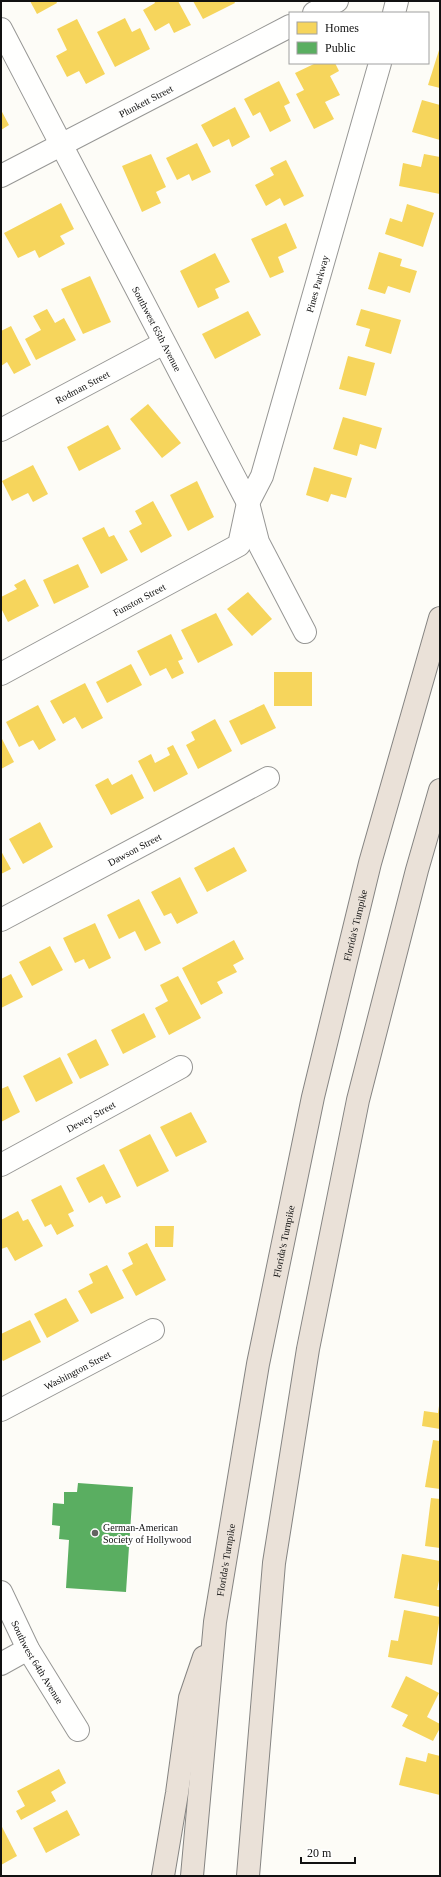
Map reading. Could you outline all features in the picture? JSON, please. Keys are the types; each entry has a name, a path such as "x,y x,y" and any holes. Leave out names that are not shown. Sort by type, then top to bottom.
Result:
{"highway":[{"name":"Florida's Turnpike","path":"192,1876 216,1622 258,1364 312,1097 370,863 440,618"},
{"path":"248,1876 274,1562 308,1349 358,1100 417,870 440,790"},
{"path":"163,1876 177,1793 190,1698 216,1622"}],"street":[{"path":"316,12 338,1"},
{"path":"394,12 398,1"},
{"name":"Plunkett Street","path":"1,176 289,27"},
{"name":"Southwest 65th Avenue","path":"1,29 248,503 258,542 305,632"},
{"name":"Pines Parkway","path":"248,503 262,476 380,64"},
{"name":"Rodman Street","path":"1,430 164,343"},
{"name":"Funston Street","path":"1,674 239,546 248,503"},
{"name":"Dawson Street","path":"1,920 268,778"},
{"name":"Dewey Street","path":"1,1165 181,1067"},
{"name":"Washington Street","path":"1,1410 153,1330"},
{"name":"Southwest 64th Avenue","path":"1,1592 28,1649 78,1730"},
{"path":"1,1664 28,1649"}],"building: Homes":[{"path":"30,1 56,1 57,3 37,14"},
{"path":"154,1 178,1 191,25 174,33 169,23 155,31 143,10 155,3"},
{"path":"193,1 234,1 235,3 203,19"},
{"path":"125,18 132,32 140,28 150,49 115,67 97,32"},
{"path":"77,19 105,74 86,84 79,71 67,77 56,56 67,50 57,29"},
{"path":"440,47 440,88 428,85"},
{"path":"314,64 336,64 339,71 330,76 340,95 325,102 334,119 314,129 296,94 304,90 295,73"},
{"path":"279,81 290,103 284,106 291,121 270,132 260,112 253,116 244,99"},
{"path":"422,100 440,105 440,140 412,132"},
{"path":"235,107 250,137 232,147 229,139 213,147 201,125"},
{"path":"1,110 9,125 1,130"},
{"path":"197,143 211,172 192,181 189,174 177,180 166,158"},
{"path":"151,154 166,187 156,192 161,203 142,212 122,166"},
{"path":"424,154 440,157 440,194 399,186 403,163 421,167"},
{"path":"286,160 304,196 284,206 280,198 266,206 255,185 274,175 270,168"},
{"path":"61,203 74,229 60,236 65,244 39,258 35,250 18,258 4,233"},
{"path":"407,204 434,213 423,247 385,234 390,218 402,222"},
{"path":"286,223 297,248 278,257 284,272 270,278 251,239"},
{"path":"379,252 402,259 400,266 417,271 410,293 388,286 385,294 368,289"},
{"path":"215,253 230,282 215,289 219,298 198,308 180,271"},
{"path":"90,276 111,322 83,334 61,289"},
{"path":"47,309 55,323 64,318 76,340 36,360 25,339 41,330 33,316"},
{"path":"361,309 401,320 391,354 365,346 370,329 356,325"},
{"path":"248,311 261,335 215,359 202,334"},
{"path":"11,326 31,365 14,374 7,362 1,366 1,331"},
{"path":"348,356 375,363 366,396 339,389"},
{"path":"148,404 181,443 162,458 130,419"},
{"path":"343,417 382,428 376,449 360,444 357,456 333,449"},
{"path":"108,425 121,449 79,471 67,447"},
{"path":"33,465 48,494 33,502 28,493 12,501 2,481"},
{"path":"314,467 352,478 346,498 331,494 328,502 306,495"},
{"path":"197,481 214,517 188,531 170,495"},
{"path":"153,501 172,536 141,553 129,531 142,524 135,511"},
{"path":"104,527 109,537 114,535 128,560 101,574 82,538"},
{"path":"78,564 89,587 54,604 43,580"},
{"path":"25,579 39,606 8,622 1,608 1,597 17,589 14,585"},
{"path":"248,592 272,619 252,636 227,609"},
{"path":"216,613 233,645 198,663 181,630"},
{"path":"171,634 183,659 178,661 184,673 172,679 166,668 150,676 137,651"},
{"path":"131,664 142,685 107,703 96,682"},
{"path":"274,672 312,672 312,706 274,706"},
{"path":"85,683 103,718 82,729 75,717 63,724 50,701"},
{"path":"264,704 276,728 241,745 229,721"},
{"path":"38,705 56,740 39,750 33,740 19,747 6,722"},
{"path":"215,719 232,751 198,769 186,745 195,740 191,732"},
{"path":"1,737 14,762 1,769"},
{"path":"173,745 188,774 154,792 138,761 151,754 155,763 170,755 167,748"},
{"path":"132,774 144,798 111,815 95,785 108,778 112,785"},
{"path":"40,822 53,847 23,864 9,839"},
{"path":"234,847 247,871 207,892 194,868"},
{"path":"1,851 11,869 1,874"},
{"path":"180,877 198,913 177,924 171,913 164,916 151,892"},
{"path":"139,899 161,943 145,951 135,931 119,939 107,915"},
{"path":"95,923 111,958 89,969 84,959 75,963 63,938"},
{"path":"234,940 244,959 233,965 237,972 217,982 223,993 201,1005 182,968"},
{"path":"50,946 63,970 32,986 19,962"},
{"path":"11,974 23,997 1,1008 1,979"},
{"path":"178,976 201,1018 169,1035 155,1008 168,1001 160,985"},
{"path":"144,1013 156,1037 123,1054 111,1030"},
{"path":"96,1039 109,1065 80,1079 67,1054"},
{"path":"60,1057 73,1083 36,1102 23,1076"},
{"path":"8,1086 20,1112 1,1122 1,1089"},
{"path":"191,1112 207,1142 176,1157 160,1127"},
{"path":"150,1134 169,1171 137,1187 119,1150"},
{"path":"104,1164 121,1197 106,1204 102,1196 89,1203 76,1178"},
{"path":"61,1185 74,1211 68,1214 74,1226 57,1235 51,1224 45,1227 31,1200"},
{"path":"18,1211 23,1221 28,1219 43,1246 15,1261 7,1247 1,1249 1,1220"},
{"path":"155,1226 174,1226 173,1247 155,1247"},
{"path":"147,1243 166,1280 136,1296 122,1270 133,1264 128,1253"},
{"path":"107,1265 124,1298 91,1314 78,1291 93,1283 89,1274"},
{"path":"66,1298 79,1321 47,1338 34,1314"},
{"path":"30,1320 41,1342 3,1361 1,1358 1,1334"},
{"path":"439,1406 440,1429 422,1426 424,1411 438,1413"},
{"path":"433,1440 440,1441 440,1489 425,1487"},
{"path":"431,1498 440,1499 440,1548 425,1546"},
{"path":"402,1554 440,1561 440,1576 437,1590 440,1590 440,1607 394,1598"},
{"path":"404,1610 440,1617 432,1665 388,1657 391,1640 398,1641"},
{"path":"406,1676 439,1693 427,1717 440,1724 440,1728 433,1741 402,1726 408,1715 391,1707"},
{"path":"428,1753 440,1756 440,1795 399,1785 406,1757 426,1762"},
{"path":"59,1769 66,1783 51,1792 56,1801 21,1820 16,1811 25,1806 17,1791"},
{"path":"67,1810 80,1835 46,1853 33,1828"},
{"path":"1,1825 17,1856 1,1865"}],"building: Public":[{"name":"German-American Society of Hollywood","path":"78,1483 133,1487 126,1592 66,1588 69,1540 59,1539 60,1526 52,1525 53,1503 64,1504 64,1492 77,1492"}],"place":[{"name":"German-American Society of Hollywood","path":"95,1533"}]}
